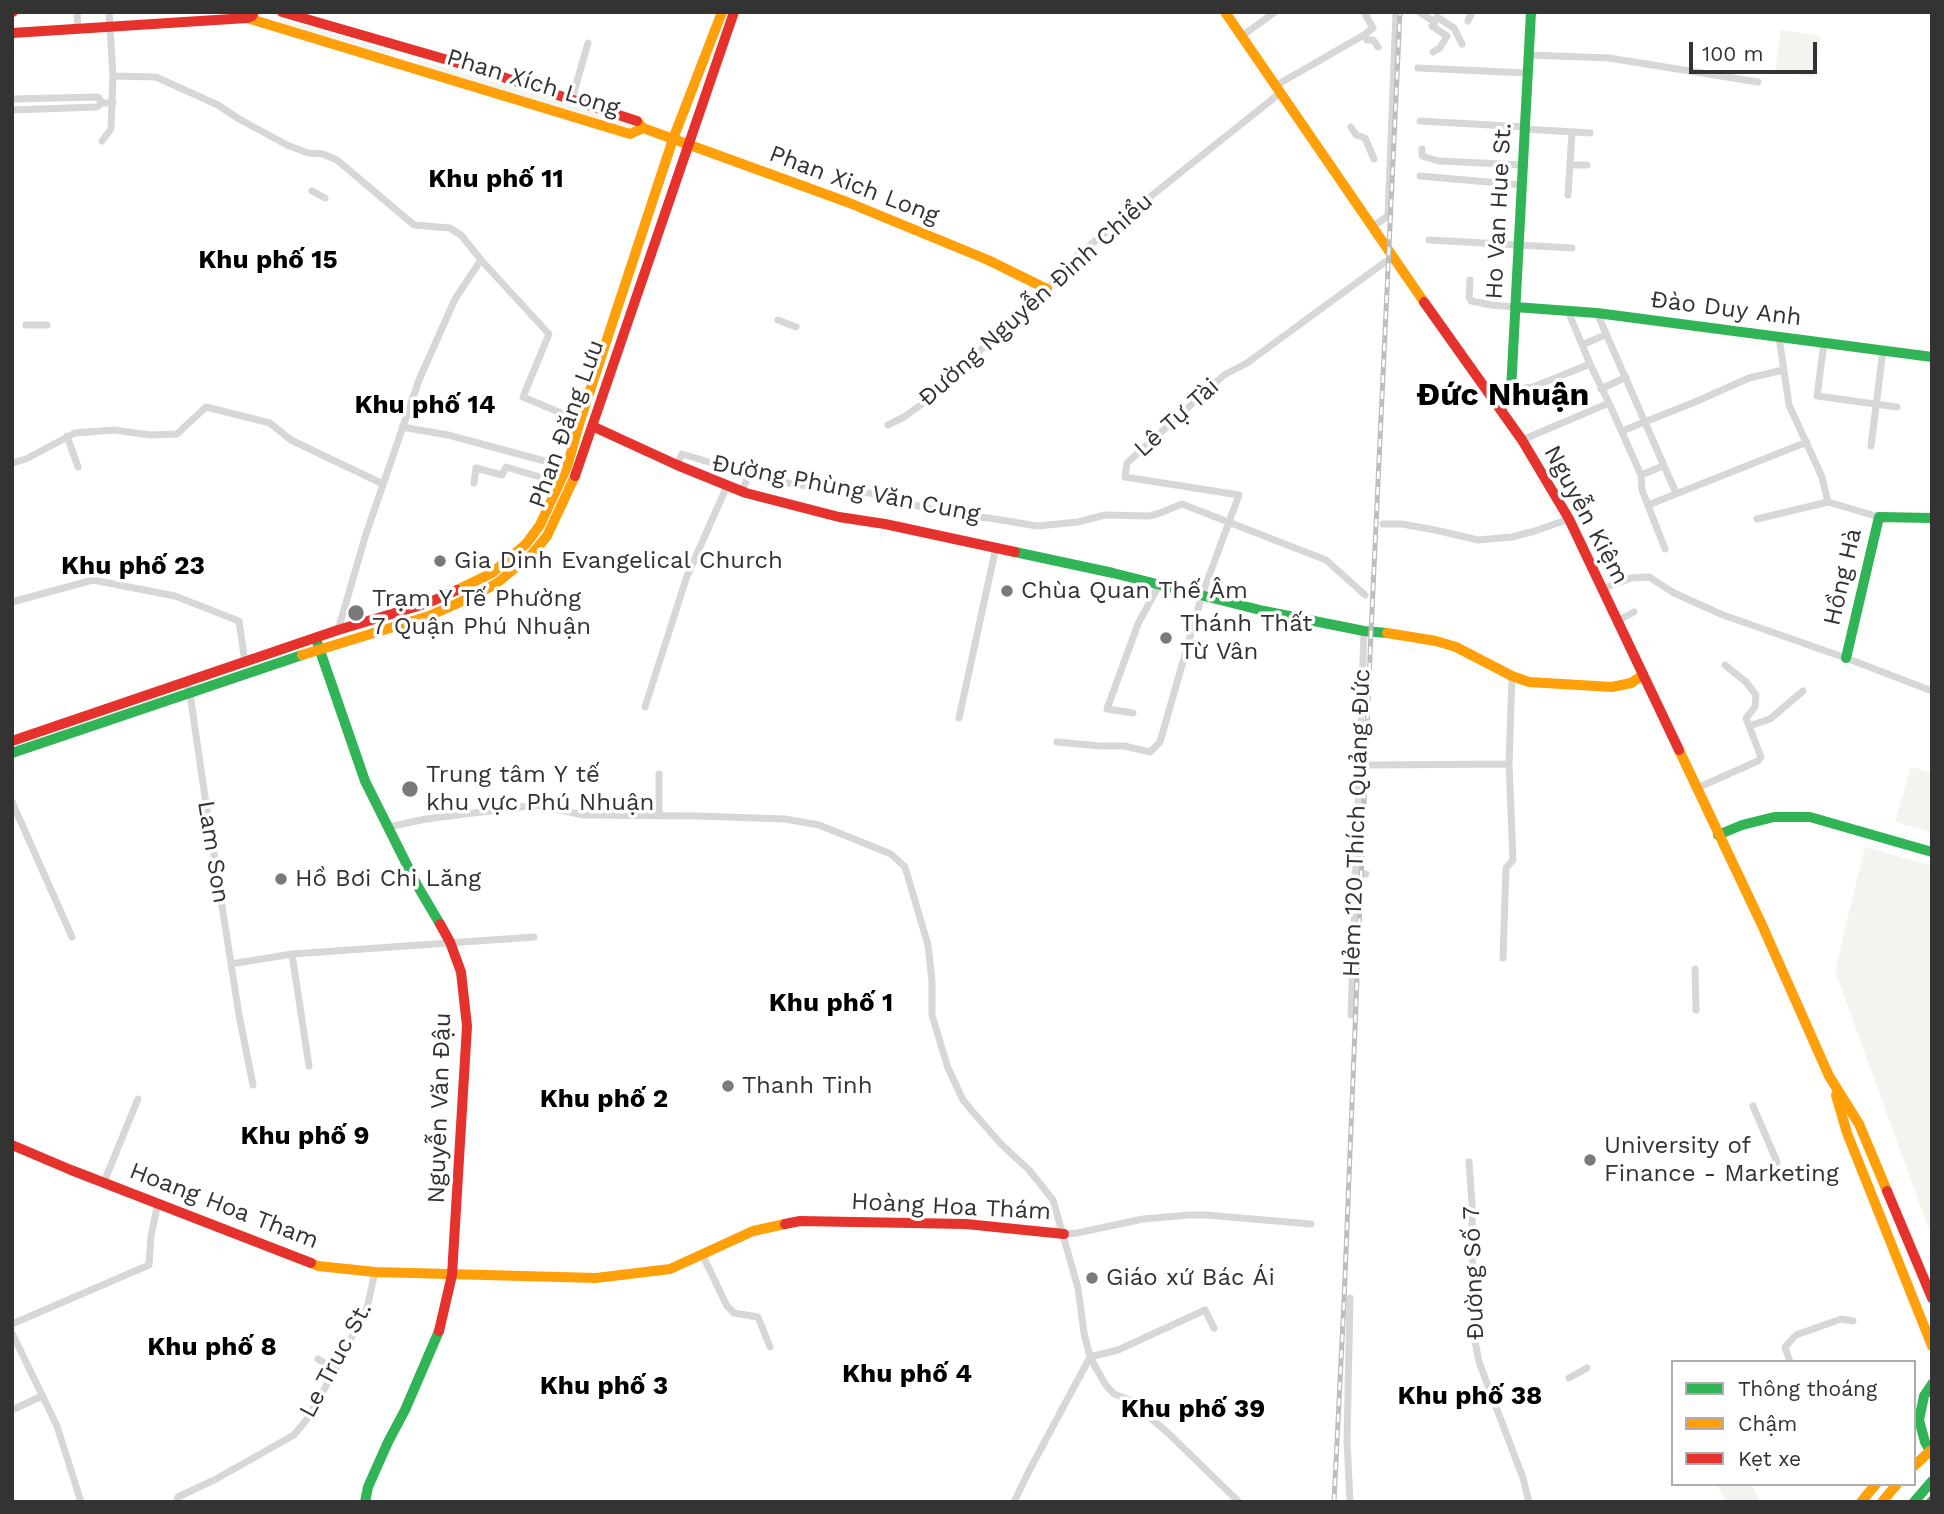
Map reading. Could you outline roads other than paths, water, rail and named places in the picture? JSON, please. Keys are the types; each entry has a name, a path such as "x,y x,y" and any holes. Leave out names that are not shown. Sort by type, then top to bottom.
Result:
{"main road":[{"name":"Phan Xích Long","path":"12,33 110,28 246,15 630,134 643,128 636,119 282,12"},
{"name":"Phan Đăng Lưu","path":"12,753 190,694 318,643 338,630 428,603 492,573 526,544 540,525 567,467 673,139 722,12"},
{"name":"Phan Đăng Lưu","path":"12,741 245,663 318,643 342,642 429,616 497,583 532,554 547,536 578,470 734,12"},
{"name":"Nguyễn Kiệm","path":"1225,12 1522,440 1569,519 1762,925 1832,1082 1847,1133 1932,1346"},
{"name":"Ho Van Hue St.","path":"1501,410 1511,390 1531,12"},
{"name":"Phan Xich Long","path":"643,128 847,202 988,260 1047,289"},
{"name":"Đào Duy Anh","path":"1515,307 1597,313 1932,357"},
{"path":"580,421 742,492 839,517 885,524 1160,583 1264,611 1364,631 1436,641 1456,647 1529,682 1612,687 1631,683 1643,675"},
{"name":"Hồng Hà","path":"1846,658 1879,517 1932,518"},
{"name":"Nguyễn Văn Đậu","path":"318,643 356,759 417,885 450,942 461,972 467,1026 452,1275 440,1332 368,1487 365,1502"},
{"path":"1718,835 1742,825 1774,817 1810,817 1932,852"},
{"name":"Nguyễn Kiệm","path":"1832,1082 1859,1124 1932,1298"},
{"path":"1832,1082 1853,1127 1932,1325"},
{"name":"Hoang Hoa Tham","path":"12,1145 318,1266 375,1272 596,1278 670,1269 702,1254"},
{"name":"Hoàng Hoa Thám","path":"702,1254 753,1231 800,1221 966,1224 1064,1234"},
{"path":"1916,1464 1929,1449 1919,1420 1924,1396 1932,1384"},
{"path":"1914,1502 1932,1481"},
{"path":"1861,1502 1874,1486"},
{"path":"1882,1502 1895,1486"}],"street":[{"path":"78,12 78,29"},
{"path":"102,141 111,129 113,103 109,12"},
{"path":"1241,36 1275,12"},
{"path":"1364,12 1373,28 1364,35 1378,47"},
{"path":"1372,227 1388,216 1396,12"},
{"path":"1419,12 1435,22"},
{"path":"1468,21 1472,12"},
{"path":"1433,52 1440,48 1447,36 1432,26 1437,17 1454,28 1462,44"},
{"name":"Đường Nguyễn Đình Chiểu","path":"888,425 922,404 1047,289 1077,256 1277,90 1364,35"},
{"path":"572,99 588,43"},
{"path":"408,67 414,50"},
{"path":"1529,55 1609,58 1758,82"},
{"path":"1418,68 1528,73"},
{"path":"113,76 156,77 218,105 287,145 337,160 414,225 450,228 462,236 549,334 523,397 580,421"},
{"path":"68,108 69,97"},
{"path":"12,99 98,97 102,103"},
{"path":"32,98 33,110"},
{"path":"12,110 97,107 102,103 113,103"},
{"path":"1420,121 1590,132"},
{"path":"1351,127 1356,135 1365,138 1374,159"},
{"path":"1568,195 1572,132"},
{"path":"1422,149 1422,156 1438,161 1524,165"},
{"path":"1570,165 1587,165"},
{"path":"1420,176 1522,185"},
{"path":"312,191 325,198"},
{"path":"1429,240 1572,248"},
{"path":"342,642 338,630 366,534 419,380 456,299 481,260"},
{"name":"Lê Tự Tài","path":"1057,742 1124,746 1150,752 1160,742 1202,595 1239,495 1125,477 1127,463 1224,374 1247,363 1385,262"},
{"path":"1470,280 1471,301 1515,307"},
{"path":"1568,311 1641,475 1642,490 1665,549"},
{"path":"1597,313 1676,494"},
{"path":"778,320 796,327"},
{"path":"26,325 47,325"},
{"path":"1582,345 1605,335"},
{"path":"1779,337 1788,405 1822,477 1828,502"},
{"path":"1824,343 1817,396 1897,407"},
{"path":"1871,446 1883,350"},
{"path":"1511,390 1534,387 1590,364"},
{"path":"1622,431 1749,378 1783,370"},
{"path":"1601,389 1626,377"},
{"path":"1522,440 1609,403"},
{"path":"12,463 26,459 75,433 114,430 150,435 177,434 206,407 270,423 291,440 383,484"},
{"path":"402,427 448,435 567,467"},
{"path":"68,436 78,467"},
{"path":"1648,505 1807,442"},
{"name":"Đường Phùng Văn Cung","path":"677,465 682,454 792,484 870,493 949,514 1037,526 1078,522 1105,515 1149,516 1182,504 1326,560 1365,595"},
{"path":"712,480 718,465"},
{"path":"1641,475 1663,466"},
{"path":"474,482 476,468 502,475 506,467 559,483"},
{"path":"742,492 749,474"},
{"path":"645,707 687,577 727,486"},
{"path":"1757,519 1828,502 1879,517"},
{"path":"1383,524 1402,524 1455,533 1478,540 1513,537 1569,519"},
{"path":"959,718 996,547"},
{"path":"1602,589 1631,578 1648,577 1674,593 1723,615 1932,691"},
{"path":"12,603 93,580 175,596 239,621 245,663"},
{"path":"1133,713 1107,709 1138,624 1160,583"},
{"path":"1617,621 1634,612"},
{"name":"Hẻm 120 Thích Quảng Đức","path":"1351,1014 1364,631"},
{"path":"1697,788 1758,761 1761,757 1746,718 1755,708 1756,695 1746,682 1726,665"},
{"path":"1503,958 1506,868 1513,860 1509,764 1512,676"},
{"name":"Lam Son","path":"187,683 231,964 253,1085"},
{"path":"1749,726 1770,719 1803,691"},
{"path":"1369,765 1509,764"},
{"path":"659,774 659,815"},
{"path":"12,802 72,937"},
{"path":"388,827 425,819 537,805 583,814 785,820 819,825 891,854 905,866 928,945 932,1015 948,1068 962,1100 1001,1144 1029,1170 1053,1200 1078,1288 1090,1357 1105,1384 1114,1394 1130,1401 1168,1433 1239,1502"},
{"path":"1355,872 1366,874"},
{"path":"231,964 292,954 534,937"},
{"path":"292,954 309,1066"},
{"path":"1695,970 1696,1010"},
{"path":"104,1182 138,1099"},
{"path":"1753,1106 1777,1162"},
{"name":"Đường Số 7","path":"1469,1162 1473,1331 1479,1362 1523,1478 1529,1502"},
{"path":"12,1324 149,1265 151,1236 158,1203"},
{"name":"Hoàng Hoa Thám","path":"1064,1234 1143,1219 1189,1215 1311,1224"},
{"path":"702,1254 726,1306 734,1313 758,1317 770,1347"},
{"name":"Le Truc St.","path":"176,1502 178,1497 294,1435 307,1419 368,1308 375,1272"},
{"path":"1350,1298 1347,1441 1350,1502"},
{"path":"1014,1502 1090,1357 1128,1346 1205,1310 1214,1328"},
{"path":"1789,1360 1785,1347 1796,1335 1841,1319 1853,1321"},
{"path":"12,1333 57,1426 81,1502"},
{"path":"318,1359 335,1370"},
{"path":"1569,1378 1587,1368"},
{"path":"12,1410 41,1396"}],"railway":[{"path":"1334,1502 1400,12"}],"place":[{"name":"Gia Dinh Evangelical Church","path":"440,561"},
{"name":"Chùa Quan Thế Âm","path":"1007,591"},
{"name":"Trạm Y Tế Phường 7 Quận Phú Nhuận","path":"356,613"},
{"name":"Thánh Thất Từ Vân","path":"1166,638"},
{"name":"Trung tâm Y tế khu vực Phú Nhuận","path":"410,789"},
{"name":"Hồ Bơi Chi Lăng","path":"281,879"},
{"name":"Thanh Tinh","path":"728,1086"},
{"name":"University of Finance - Marketing","path":"1590,1160"},
{"name":"Giáo xứ Bác Ái","path":"1092,1278"}],"district":[{"name":"Khu phố 11","path":"496,179"},
{"name":"Khu phố 15","path":"268,260"},
{"name":"Đức Nhuận","path":"1503,396"},
{"name":"Khu phố 14","path":"425,405"},
{"name":"Khu phố 23","path":"133,566"},
{"name":"Khu phố 1","path":"831,1003"},
{"name":"Khu phố 2","path":"604,1099"},
{"name":"Khu phố 9","path":"305,1136"},
{"name":"Khu phố 8","path":"212,1347"},
{"name":"Khu phố 4","path":"907,1374"},
{"name":"Khu phố 3","path":"604,1386"},
{"name":"Khu phố 38","path":"1470,1396"},
{"name":"Khu phố 39","path":"1193,1409"}]}
